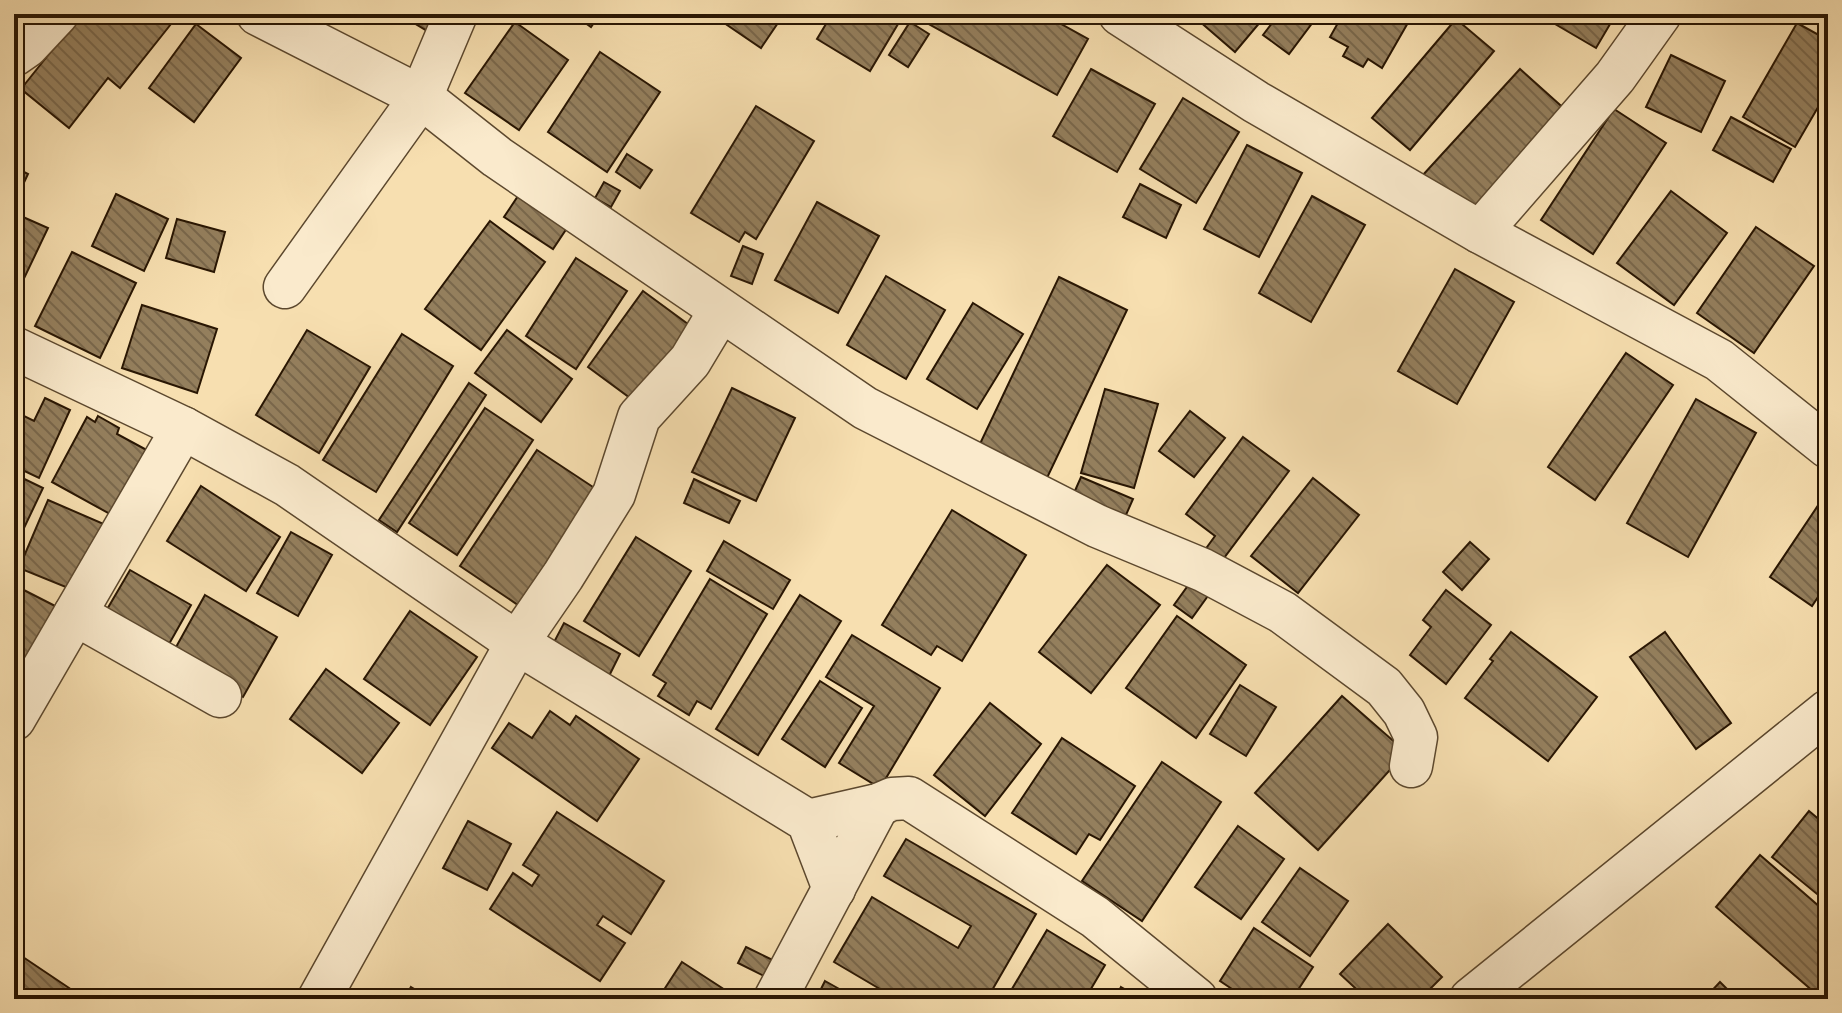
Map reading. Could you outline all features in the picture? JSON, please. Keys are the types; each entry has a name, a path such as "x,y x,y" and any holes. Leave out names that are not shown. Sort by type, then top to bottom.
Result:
{"street":[{"path":"14,55 27,46 57,14"},
{"path":"258,14 421,97 497,157 865,408 1097,526 1203,570 1282,612 1384,687 1404,712 1416,737 1411,766"},
{"path":"285,287 421,97 456,14"},
{"path":"1120,14 1256,102 1480,232 1719,360 1828,447"},
{"path":"1480,232 1615,77 1660,14"},
{"path":"319,999 517,643 614,494 639,417 690,361 720,311"},
{"path":"14,348 183,428 287,485 517,643 808,821 834,889"},
{"path":"14,719 183,428"},
{"path":"75,614 220,696"},
{"path":"1471,999 1828,711"},
{"path":"808,821 892,799 909,798 1095,917 1196,999"},
{"path":"775,999 878,805"}],"building":[{"path":"81,14 158,14 171,24 120,88 108,78 69,128 21,89"},
{"path":"399,14 453,14 439,38"},
{"path":"573,14 600,14 591,27"},
{"path":"711,14 784,14 761,48"},
{"path":"832,14 904,14 870,71 817,39"},
{"path":"932,14 1043,14 1088,39 1057,95 927,23"},
{"path":"1191,14 1267,14 1235,52"},
{"path":"1279,14 1319,14 1289,54 1263,35"},
{"path":"1343,14 1413,14 1382,68 1368,59 1363,67 1343,56 1348,47 1330,37"},
{"path":"1538,14 1616,14 1596,48"},
{"path":"1456,19 1494,51 1410,150 1372,118"},
{"path":"515,22 568,60 519,130 465,93"},
{"path":"910,22 929,34 908,67 889,55"},
{"path":"1797,23 1828,40 1828,90 1795,147 1743,117"},
{"path":"196,24 241,58 194,122 149,88"},
{"path":"600,52 660,92 607,172 548,132"},
{"path":"1671,55 1725,81 1701,132 1646,107"},
{"path":"1091,69 1155,104 1117,172 1053,136"},
{"path":"1520,69 1568,112 1469,220 1422,176"},
{"path":"1183,98 1239,132 1196,203 1140,169"},
{"path":"756,106 814,141 756,239 745,232 739,242 691,213"},
{"path":"1614,109 1666,143 1593,254 1541,220"},
{"path":"1731,117 1791,149 1773,182 1713,150"},
{"path":"1247,145 1302,173 1259,257 1204,229"},
{"path":"627,154 652,170 640,188 616,172"},
{"path":"14,167 28,174 14,204"},
{"path":"604,182 620,191 611,207 595,198"},
{"path":"1140,184 1181,205 1166,238 1123,217"},
{"path":"522,190 571,222 553,249 504,217"},
{"path":"1671,191 1727,233 1674,305 1617,263"},
{"path":"116,194 168,219 144,271 92,246"},
{"path":"1312,196 1365,225 1311,322 1259,293"},
{"path":"817,202 879,236 838,313 775,280"},
{"path":"14,213 48,228 18,291 14,289"},
{"path":"177,219 225,232 214,272 166,258"},
{"path":"490,221 545,262 481,350 425,309"},
{"path":"1756,227 1814,266 1754,353 1697,313"},
{"path":"743,246 763,254 752,284 731,276"},
{"path":"72,252 136,283 100,358 35,326"},
{"path":"576,258 627,291 576,369 526,336"},
{"path":"1455,269 1514,302 1457,404 1398,371"},
{"path":"886,276 945,310 906,379 847,345"},
{"path":"1059,277 1127,310 1046,480 978,448"},
{"path":"643,291 696,330 641,406 588,367"},
{"path":"973,303 1023,334 977,409 927,379"},
{"path":"142,305 217,329 197,393 122,368"},
{"path":"307,330 370,367 319,453 256,415"},
{"path":"507,330 572,379 541,422 475,373"},
{"path":"402,334 453,366 376,492 323,460"},
{"path":"1626,353 1673,385 1595,500 1548,467"},
{"path":"469,383 486,395 397,532 379,520"},
{"path":"732,388 795,418 756,501 692,472"},
{"path":"1105,389 1158,404 1134,488 1081,473"},
{"path":"45,398 70,410 39,478 14,466 14,411 34,421"},
{"path":"1696,399 1756,433 1688,557 1627,523"},
{"path":"485,408 533,440 457,555 409,523"},
{"path":"1190,411 1225,438 1194,477 1159,451"},
{"path":"98,416 119,428 117,434 154,454 119,519 52,482 87,417 95,422"},
{"path":"1243,437 1289,471 1218,566 1202,554 1215,536 1186,514"},
{"path":"537,450 596,489 552,578 542,570 518,605 460,566"},
{"path":"14,474 43,488 14,549"},
{"path":"1081,477 1133,499 1122,524 1070,502"},
{"path":"1313,478 1359,515 1298,593 1251,556"},
{"path":"694,479 740,501 729,523 684,503"},
{"path":"201,486 280,537 246,591 167,541"},
{"path":"48,500 106,525 78,592 19,568"},
{"path":"1819,504 1828,510 1828,582 1812,606 1770,577"},
{"path":"952,510 1026,555 962,661 937,646 931,655 882,625"},
{"path":"291,532 332,555 298,616 257,593"},
{"path":"636,537 691,571 639,656 584,621"},
{"path":"724,541 790,580 773,609 707,571"},
{"path":"1470,542 1489,559 1462,590 1443,572"},
{"path":"1107,565 1160,605 1091,693 1039,652"},
{"path":"130,570 191,605 164,653 102,618"},
{"path":"710,579 767,614 711,709 697,701 689,715 658,696 666,683 653,675"},
{"path":"1192,580 1210,593 1192,618 1174,605"},
{"path":"14,585 63,610 32,670 14,661"},
{"path":"1446,590 1491,625 1446,684 1410,655 1431,627 1423,620"},
{"path":"205,595 277,637 243,697 171,656"},
{"path":"800,595 841,621 758,755 716,729"},
{"path":"410,611 477,657 430,725 364,679"},
{"path":"1177,616 1246,665 1196,738 1126,688"},
{"path":"564,623 620,654 609,676 553,644"},
{"path":"1511,632 1597,697 1548,761 1465,698"},
{"path":"1665,632 1731,723 1696,749 1630,657"},
{"path":"852,635 940,688 880,788 839,763 874,706 826,677"},
{"path":"326,669 399,723 362,773 290,719"},
{"path":"820,681 862,708 825,767 782,739"},
{"path":"1240,685 1276,707 1246,756 1210,734"},
{"path":"1342,696 1406,752 1318,850 1255,793"},
{"path":"990,703 1041,744 985,816 934,775"},
{"path":"550,711 570,725 576,716 639,759 597,821 492,748 509,723 532,738"},
{"path":"1062,738 1135,786 1100,840 1089,834 1076,854 1012,813"},
{"path":"1162,762 1221,802 1142,921 1082,881"},
{"path":"1809,811 1828,827 1828,903 1772,857"},
{"path":"557,812 664,881 631,934 603,916 597,925 625,943 600,981 490,909 513,873 532,886 539,875 523,865"},
{"path":"468,821 511,844 487,890 443,868"},
{"path":"1238,826 1284,859 1241,919 1195,887"},
{"path":"906,839 1036,914 987,999 897,999 834,962 872,897 958,948 971,926 884,876"},
{"path":"1760,855 1828,914 1828,999 1822,999 1716,907"},
{"path":"1300,868 1348,901 1310,956 1262,922"},
{"path":"1388,924 1442,977 1420,999 1367,999 1340,974"},
{"path":"1254,928 1313,967 1292,999 1247,999 1220,981"},
{"path":"1047,930 1105,965 1085,999 1006,999"},
{"path":"746,947 781,964 774,981 738,963"},
{"path":"14,951 78,994 75,999 14,999"},
{"path":"682,962 739,999 658,999"},
{"path":"825,981 857,999 816,999"},
{"path":"1720,982 1737,999 1704,999"},
{"path":"411,987 431,999 404,999"},
{"path":"1121,987 1142,999 1115,999"}]}
